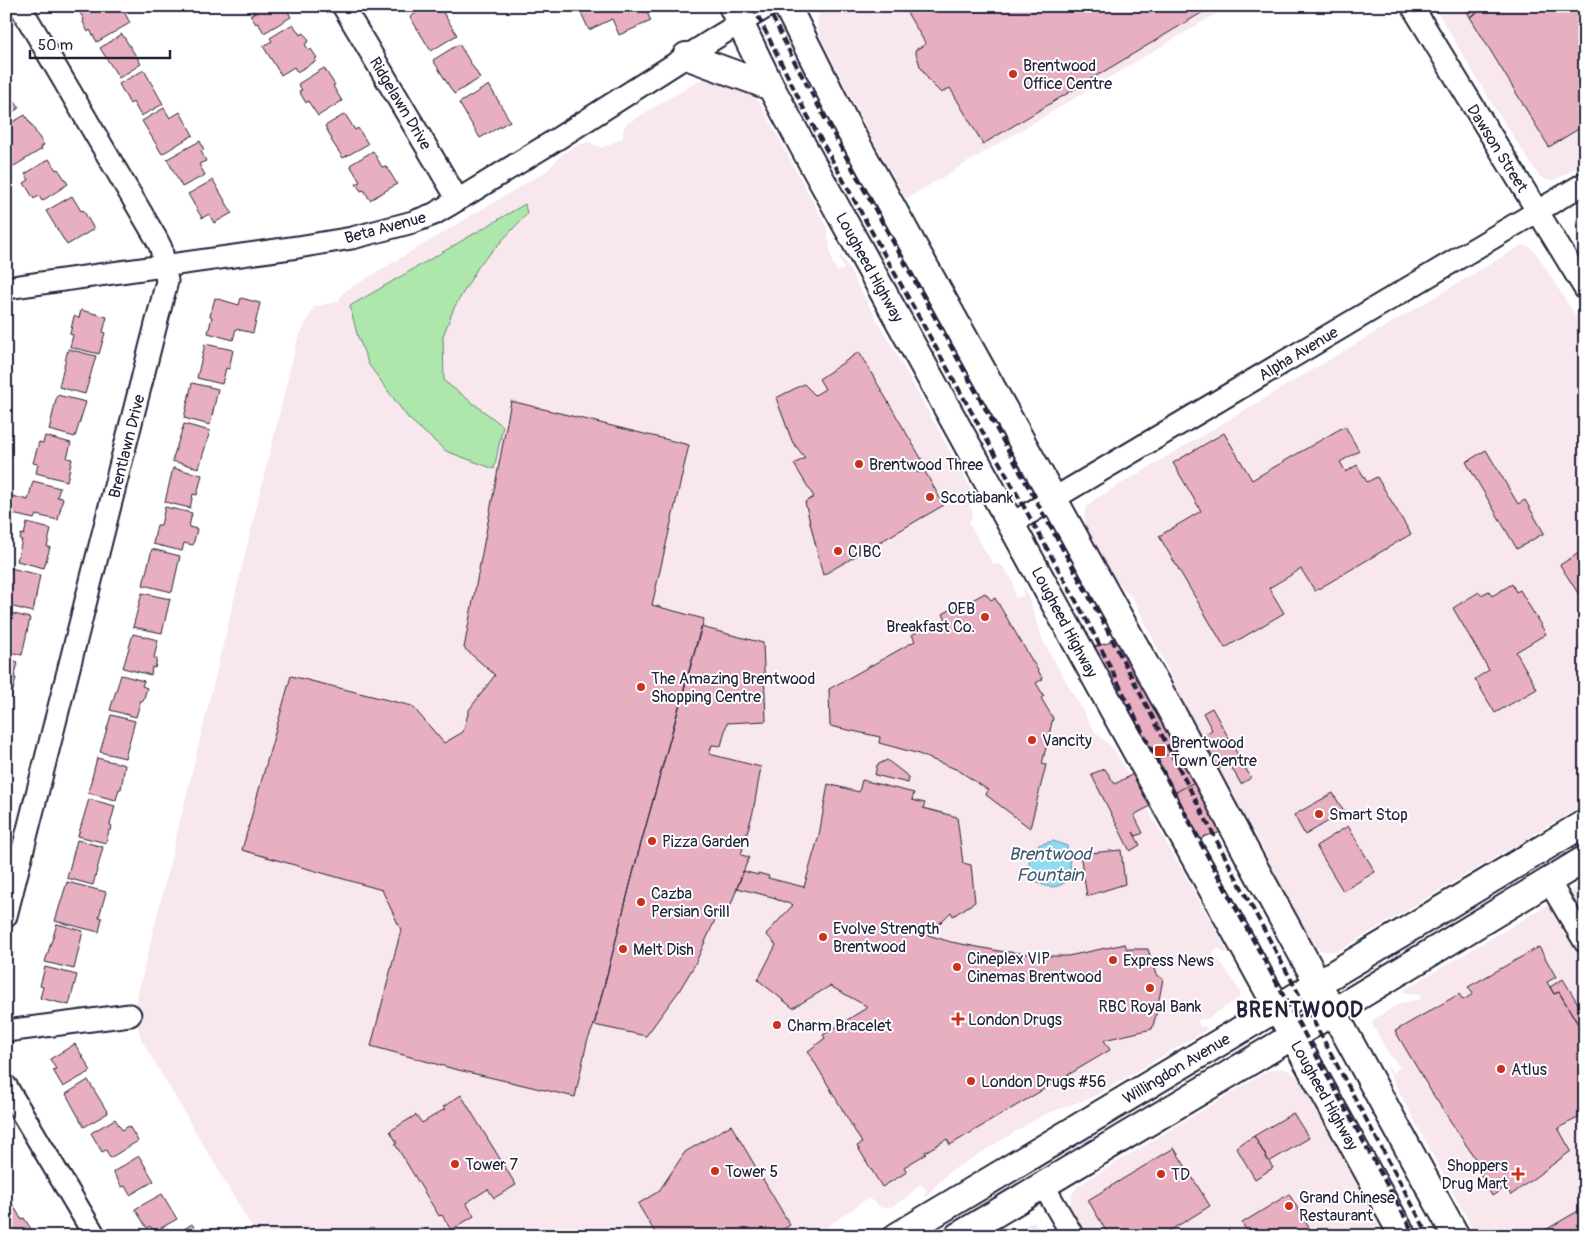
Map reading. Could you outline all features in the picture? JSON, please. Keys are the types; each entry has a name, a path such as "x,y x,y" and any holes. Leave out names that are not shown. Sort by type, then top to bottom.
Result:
{"main road":[{"path":"787,6 847,126 1170,710 1456,1236"},
{"name":"Lougheed Highway","path":"736,14 771,87 1403,1236"},
{"path":"686,56 771,87"},
{"name":"Willingdon Avenue","path":"897,1236 1317,982 1585,823"},
{"name":"Willingdon Avenue","path":"958,1236 1334,1012 1585,859"}],"street":[{"name":"Brentlawn Drive","path":"6,916 166,287 165,265 161,248 156,238 20,6"},
{"name":"Ridgelawn Drive","path":"343,6 458,200"},
{"name":"Beta Avenue","path":"6,288 352,238 413,222 434,214 458,200 686,56 736,14 768,6"},
{"name":"Dawson Street","path":"1412,6 1585,289"},
{"name":"Alpha Avenue","path":"1011,524 1585,183"},
{"path":"1548,880 1585,942"},
{"path":"6,1031 130,1015"},
{"path":"6,1086 95,1236"},
{"path":"1043,1185 1073,1236"}],"shaded area":[{"path":"823,6 1229,6 906,199 874,142 821,38 817,24 818,16"},
{"path":"1434,6 1585,6 1585,163 1555,180 1545,180 1539,176 1494,107"},
{"name":"The Amazing Brentwood Shopping Centre","path":"710,76 750,90 760,103 827,228 832,262 837,272 844,269 839,257 841,255 975,496 968,500 973,513 969,524 993,564 1001,565 1006,570 1013,582 1015,598 1023,596 1023,588 1025,587 1043,641 1095,732 1114,749 1228,952 1224,953 1219,948 1213,952 1240,992 1240,997 1209,1018 1198,1020 1200,1027 1203,1026 1208,1029 1093,1097 1043,1115 948,1173 925,1197 924,1194 927,1190 920,1184 907,1197 891,1207 882,1208 868,1198 828,1226 830,1236 257,1236 141,1039 134,1010 297,341 314,307 339,301 347,290 548,170 562,154 577,145 588,142 602,148 623,138 623,130 626,124"},
{"path":"1522,245 1530,247 1536,253 1585,331 1585,804 1343,948 1336,951 1323,951 1311,945 1294,917 1263,848 1207,751 1134,600 1111,575 1087,532 1084,515 1086,508 1094,500"},
{"path":"1585,883 1585,1236 1476,1236 1387,1069 1388,1067 1393,1073 1400,1067 1390,1056 1372,1024 1374,1019 1400,1003 1421,999 1418,994 1412,995 1402,991"},
{"path":"1279,1068 1289,1070 1300,1079 1385,1236 1083,1236 1071,1213 1070,1206 1072,1194 1079,1185 1269,1070"},
{"path":"1034,1221 1042,1236 1009,1236"}],"green space":[{"path":"525,204 527,214 480,264 454,308 443,336 444,381 503,426 494,469 446,451 408,418 369,365 357,334 350,306"}],"water":[{"name":"Brentwood Fountain","path":"1053,841 1067,846 1072,875 1064,883 1054,887 1045,886 1037,882 1029,866 1031,856 1038,845"}],"building":[{"path":"82,6 121,6 130,23 97,42 90,30 88,32 83,22 84,20 78,9"},
{"path":"250,6 285,6 291,17 264,33 250,15 254,13"},
{"path":"427,6 439,6 457,35 431,51 410,17"},
{"path":"578,6 644,6 651,21 619,35 612,19 589,30"},
{"name":"Brentwood Office Centre","path":"903,6 1213,6 983,144 950,88 941,93 930,82 920,66 915,50 926,44"},
{"path":"1464,6 1488,6 1470,17"},
{"path":"1488,6 1585,6 1585,46 1579,49 1585,58 1585,125 1549,147 1470,17"},
{"path":"293,24 300,35 304,33 309,41 305,44 309,51 311,49 317,58 315,59 316,61 297,72 294,67 281,75 263,46 272,41 270,38"},
{"path":"122,34 141,64 119,78 100,48"},
{"path":"459,44 480,78 454,94 433,60"},
{"path":"324,68 335,85 333,86 342,101 318,116 308,101 306,103 299,91 302,90 298,84"},
{"path":"144,70 163,104 141,116 133,102 130,104 119,84"},
{"path":"6,83 12,91 9,92 19,108 6,116"},
{"path":"489,85 510,121 480,138 459,103"},
{"path":"164,108 170,118 180,112 193,135 162,154 142,121"},
{"path":"345,114 355,130 358,128 368,144 343,158 331,140 325,126"},
{"path":"25,115 44,145 41,147 42,149 6,171 6,126"},
{"path":"200,141 204,150 201,151 206,161 199,164 205,175 182,187 167,159"},
{"path":"373,151 382,167 386,166 397,184 370,200 364,190 361,191 356,184 360,182 350,165"},
{"path":"49,159 68,184 42,201 39,196 34,199 24,183 29,180 25,174"},
{"path":"213,180 232,213 214,223 209,214 202,218 188,194"},
{"path":"72,196 94,229 67,245 46,211"},
{"path":"215,298 239,305 241,298 260,303 253,333 236,329 233,340 208,333"},
{"path":"81,310 107,317 99,354 70,347 73,335 70,334 74,316 79,318"},
{"path":"205,344 233,350 229,369 226,368 222,384 197,378"},
{"path":"68,349 96,356 85,394 59,387"},
{"name":"Brentwood Three","path":"859,352 925,465 916,470 918,473 924,470 944,505 823,575 805,502 814,497 794,464 805,458 792,441 776,398 804,384 815,395 825,389 819,379"},
{"path":"192,383 218,389 210,425 184,418"},
{"path":"57,395 86,402 75,437 49,430"},
{"path":"511,401 689,445 652,605 704,619 638,854 594,1025 587,1042 575,1097 454,1069 371,1046 401,930 382,890 242,850 291,676 412,706 444,743 463,732 469,710 495,675 464,648"},
{"path":"184,424 210,431 199,468 172,461"},
{"path":"1345,426 1359,451 1340,462 1346,472 1357,465 1367,482 1377,477 1411,534 1315,591 1301,569 1269,588 1284,613 1225,648 1159,536 1201,511 1173,463 1224,433 1252,480"},
{"path":"45,436 71,443 67,458 72,459 67,481 36,473 38,464 33,463 39,442 43,443"},
{"path":"1486,450 1518,504 1525,500 1544,533 1517,549 1466,462"},
{"path":"173,468 202,475 197,495 193,494 190,508 165,502"},
{"path":"33,481 60,488 57,497 63,498 58,520 36,515 34,519 8,513 12,496 28,500"},
{"path":"165,507 192,513 189,527 197,529 193,545 184,543 182,551 153,544 157,525 161,525"},
{"path":"27,523 51,529 47,547 50,547 44,568 17,561 22,540 20,540 21,534 24,535"},
{"path":"152,549 180,556 172,592 143,585"},
{"path":"1585,549 1585,604 1560,565"},
{"path":"6,567 40,575 33,612 6,605"},
{"path":"1512,584 1516,592 1520,590 1546,634 1516,652 1537,689 1495,713 1475,679 1489,670 1453,608 1479,592 1481,595 1489,591 1492,596"},
{"path":"142,593 170,599 162,633 133,627"},
{"path":"985,593 991,600 995,598 1043,679 1036,683 1044,696 1041,698 1053,718 1042,764 1046,765 1030,828 986,795 988,790 958,770 916,753 879,743 880,737 830,726 829,689 915,641 912,635 935,622 937,625 946,620 943,614 965,601 967,603"},
{"path":"6,612 30,618 22,655 6,651"},
{"path":"701,627 763,643 766,721 727,723 721,746 712,745 709,754 761,767 753,812 741,855 749,857 728,912 720,909 694,966 679,991 646,1036 594,1025 638,854"},
{"path":"133,634 158,640 154,658 157,659 155,668 152,667 151,675 123,668"},
{"path":"1119,634 1223,832 1205,836 1193,847 1090,648 1108,643"},
{"path":"6,659 18,662 11,698 6,697"},
{"path":"121,675 144,681 142,686 147,688 136,717 110,710"},
{"path":"1212,708 1251,778 1241,784 1229,763 1134,815 1143,833 1136,836 1133,832 1140,845 1130,851 1091,774 1105,769 1115,784 1212,730 1203,713"},
{"path":"111,715 135,721 125,758 100,752"},
{"path":"97,758 125,765 121,789 119,789 116,800 88,793"},
{"path":"887,760 909,777 908,783 875,775 877,765"},
{"path":"862,780 914,793 912,800 925,803 923,808 957,817 963,863 971,865 975,902 953,916 951,912 928,935 951,942 999,951 1049,956 1068,956 1125,944 1127,949 1148,949 1156,975 1163,979 1152,1029 1104,1040 1110,1050 950,1145 947,1139 925,1152 926,1154 904,1167 907,1172 882,1187 857,1146 862,1143 808,1051 825,1038 823,1035 868,1007 830,986 793,1008 758,980 776,945 766,934 793,905 776,898 737,888 743,871 758,875 758,873 769,876 768,878 804,887 819,835 828,784 859,792"},
{"name":"Smart Stop","path":"1333,793 1344,812 1305,835 1294,815"},
{"path":"89,799 115,806 110,825 112,826 106,843 78,836"},
{"path":"1348,826 1375,872 1343,891 1316,846"},
{"path":"77,840 103,847 93,885 67,878"},
{"path":"1121,850 1125,884 1087,896 1080,854"},
{"path":"67,882 106,892 99,917 102,918 99,932 55,921"},
{"path":"57,924 83,931 74,969 45,962"},
{"name":"Atlus","path":"1539,947 1556,977 1547,982 1554,994 1559,992 1585,1036 1585,1041 1583,1042 1585,1045 1585,1116 1558,1128 1571,1151 1511,1195 1506,1187 1492,1196 1477,1168 1480,1166 1432,1093 1395,1031 1459,994 1463,1000 1473,994 1468,987"},
{"path":"45,967 77,975 69,1005 40,998 43,987 40,986"},
{"path":"1563,979 1585,1015 1585,1036 1559,992 1554,994 1550,987"},
{"path":"75,1044 91,1071 63,1087 53,1070 56,1069 50,1059"},
{"path":"88,1080 108,1113 84,1127 66,1094"},
{"name":"Tower 7","path":"461,1095 516,1185 494,1198 488,1189 466,1203 474,1216 451,1230 442,1215 439,1216 395,1144 397,1143 390,1131 416,1115 422,1123 445,1109 443,1107"},
{"path":"1293,1113 1309,1138 1269,1162 1254,1136"},
{"path":"115,1119 122,1130 129,1126 138,1141 110,1158 106,1150 102,1152 91,1133"},
{"name":"Tower 5","path":"731,1125 790,1225 773,1236 657,1236 638,1204 659,1191 685,1152"},
{"path":"1254,1136 1273,1168 1255,1179 1236,1147"},
{"name":"TD","path":"1174,1148 1210,1206 1161,1236 1109,1236 1088,1200"},
{"path":"139,1156 154,1181 130,1195 125,1186 122,1187 113,1172"},
{"path":"162,1194 177,1219 154,1232 150,1226 147,1228 135,1209"},
{"path":"1289,1194 1314,1236 1250,1236 1242,1223"},
{"path":"11,1201 21,1219 24,1218 35,1235 6,1236 6,1204"},
{"path":"1585,1207 1585,1236 1535,1236"},
{"path":"192,1224 199,1236 173,1236"}],"railway":[{"path":"753,6 805,111 1091,628 1149,745 1217,874 1415,1236"},
{"path":"767,6 829,126 1103,622 1231,868 1429,1236"}],"place":[{"name":"Brentwood Office Centre","path":"1013,74"},
{"name":"Brentwood Three","path":"859,464"},
{"name":"Scotiabank","path":"930,497"},
{"name":"CIBC","path":"838,551"},
{"name":"OEB Breakfast Co.","path":"985,617"},
{"name":"The Amazing Brentwood Shopping Centre","path":"641,687"},
{"name":"Vancity","path":"1032,740"},
{"name":"Brentwood Town Centre","path":"1160,751"},
{"name":"Smart Stop","path":"1319,814"},
{"name":"Pizza Garden","path":"652,841"},
{"name":"Cazba Persian Grill","path":"641,902"},
{"name":"Evolve Strength Brentwood","path":"823,937"},
{"name":"Melt Dish","path":"623,949"},
{"name":"Express News","path":"1113,960"},
{"name":"Cineplex VIP Cinemas Brentwood","path":"957,967"},
{"name":"RBC Royal Bank","path":"1150,988"},
{"name":"London Drugs","path":"958,1019"},
{"name":"Charm Bracelet","path":"777,1025"},
{"name":"Atlus","path":"1501,1069"},
{"name":"London Drugs #56","path":"971,1081"},
{"name":"Tower 7","path":"455,1164"},
{"name":"Tower 5","path":"715,1171"},
{"name":"TD","path":"1161,1174"},
{"name":"Shoppers Drug Mart","path":"1518,1174"},
{"name":"Grand Chinese Restaurant","path":"1289,1206"}],"district":[{"name":"BRENTWOOD","path":"1300,1010"}]}
